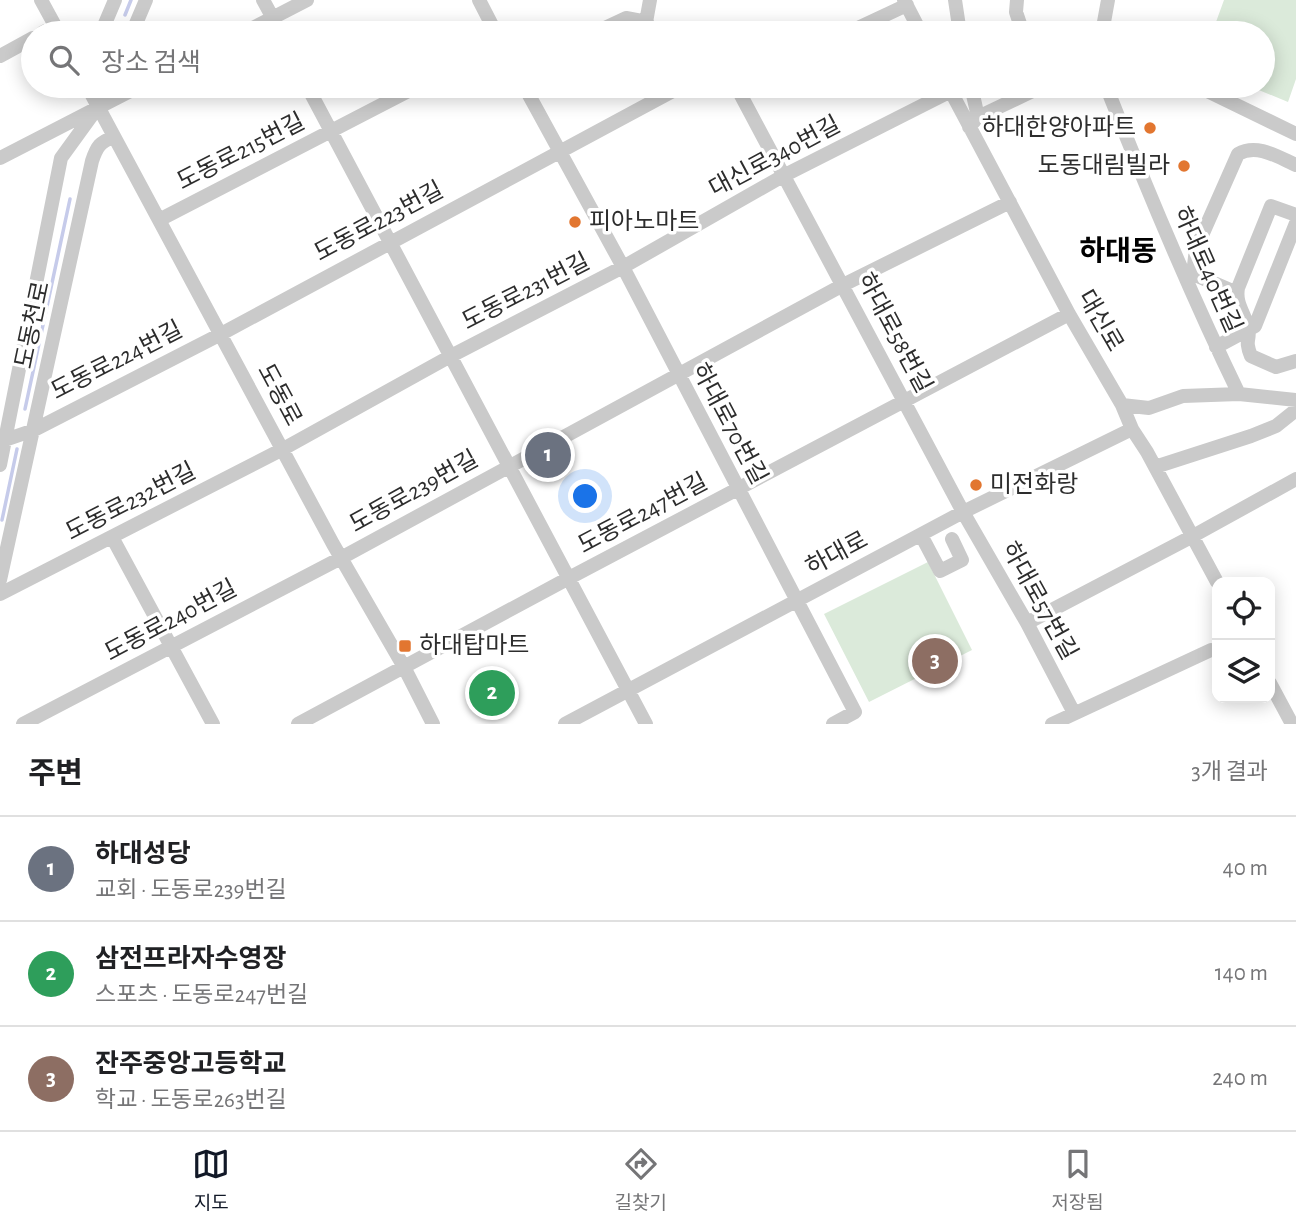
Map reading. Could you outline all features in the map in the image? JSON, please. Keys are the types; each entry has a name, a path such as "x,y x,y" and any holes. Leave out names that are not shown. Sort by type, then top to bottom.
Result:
{"street":[{"path":"41,0 48,21"},
{"path":"106,21 115,0"},
{"path":"137,21 146,0"},
{"path":"263,0 275,21"},
{"path":"267,21 307,0"},
{"path":"479,0 490,21"},
{"path":"646,21 650,0"},
{"path":"955,0 958,21"},
{"path":"1017,0 1016,12 1019,21"},
{"path":"1104,21 1108,0"},
{"path":"870,21 905,3 915,21"},
{"path":"0,56 21,45"},
{"name":"도동로","path":"93,98 433,724"},
{"path":"98,98 98,107"},
{"name":"도동천로","path":"0,465 3,439 61,158 103,98"},
{"path":"0,158 116,98"},
{"path":"313,98 449,357"},
{"name":"도동로215번길","path":"159,220 395,98"},
{"name":"하대로70번길","path":"531,98 859,718"},
{"name":"도동로223번길","path":"221,334 559,150 647,98"},
{"name":"하대로58번길","path":"742,98 963,512"},
{"name":"대신로340번길","path":"622,267 783,176 930,98"},
{"name":"대신로","path":"956,98 973,122 1010,202 1069,314 1122,405 1132,429 1214,577"},
{"path":"972,98 973,122 1020,98"},
{"name":"하대로40번길","path":"1111,98 1189,276 1216,347 1239,394"},
{"path":"1222,98 1296,134"},
{"path":"61,158 80,151 92,161 97,146 114,137"},
{"path":"1237,293 1189,276 1196,249 1238,154 1244,150 1257,149 1296,165"},
{"name":"도동천로","path":"0,580 92,161"},
{"name":"도동로239번길","path":"341,558 843,285 1010,202"},
{"path":"1296,215 1271,206 1236,298 1250,330 1246,344 1251,356 1276,367 1296,361"},
{"path":"1216,347 1255,326 1296,223"},
{"name":"도동로231번길","path":"282,449 449,357 622,267"},
{"name":"도동로247번길","path":"298,724 1069,314"},
{"name":"도동로224번길","path":"3,439 34,430 221,334"},
{"name":"도동로231번길","path":"449,357 480,413"},
{"path":"1122,405 1149,408 1183,396 1239,394 1296,400"},
{"path":"1155,467 1276,426 1296,410"},
{"name":"도동로239번길","path":"480,413 569,578"},
{"name":"하대로","path":"565,724 963,512 1132,429"},
{"name":"도동로232번길","path":"0,594 282,449"},
{"path":"1027,623 1296,479"},
{"name":"하대로57번길","path":"963,512 1027,623 1074,713"},
{"path":"921,535 940,571 962,560 952,539"},
{"path":"112,537 213,724"},
{"name":"도동로240번길","path":"23,724 341,558"},
{"name":"도동로247번길","path":"569,578 646,724"},
{"path":"1052,724 1211,650"},
{"path":"1275,692 1292,724"},
{"path":"833,724 859,718"}],"green space":[{"path":"1224,0 1296,0 1296,79 1288,102 1275,97 1275,21 1216,21"},
{"path":"928,562 972,650 869,702 824,614"}],"waterway":[{"path":"125,15 131,0"},
{"path":"25,409 70,199"},
{"path":"2,520 17,449"}],"place":[{"name":"하대한양아파트","path":"1150,128"},
{"name":"도동대림빌라","path":"1184,166"},
{"name":"피아노마트","path":"575,222"},
{"name":"하대성당","path":"548,455"},
{"name":"미전화랑","path":"976,485"},
{"name":"하대탑마트","path":"405,646"},
{"name":"잔주중앙고등학교","path":"935,661"},
{"name":"삼전프라자수영장","path":"492,693"}],"district":[{"name":"하대동","path":"1118,252"}]}
